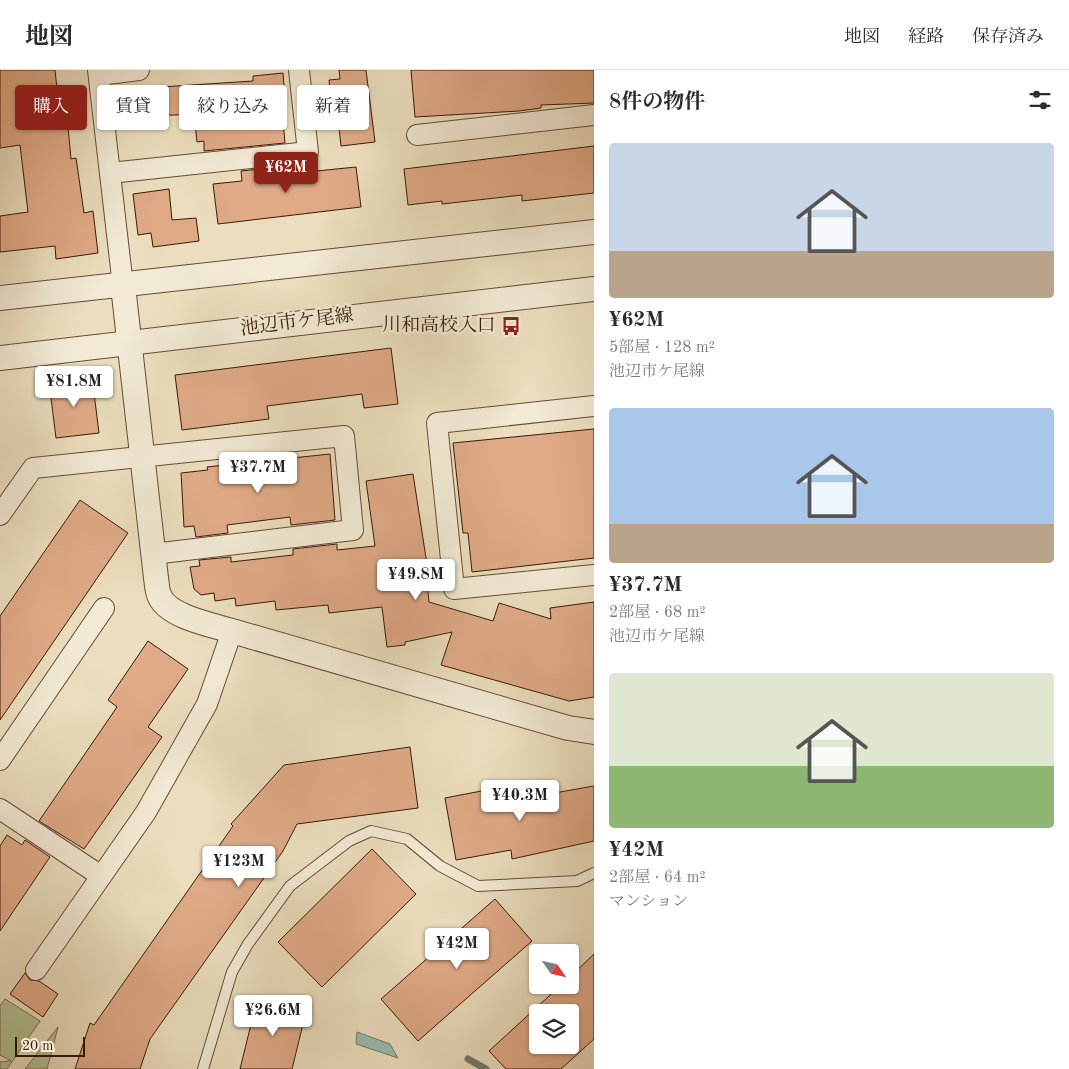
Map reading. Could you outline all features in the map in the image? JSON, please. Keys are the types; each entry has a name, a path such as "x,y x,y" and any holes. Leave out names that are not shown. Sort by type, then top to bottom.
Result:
{"street":[{"path":"139,70 98,73 153,554 160,598 169,609 232,631 568,728 594,732"},
{"path":"110,173 308,152 300,70"},
{"path":"417,135 594,115"},
{"path":"0,298 123,286 594,232"},
{"name":"池辺市ケ尾線","path":"0,358 594,289"},
{"path":"594,406 437,423 454,589 594,575"},
{"path":"0,515 33,468 344,436 353,530 153,554"},
{"path":"0,760 104,608"},
{"path":"36,970 146,812 207,704 232,631"},
{"path":"0,809 101,876"}],"lane":[{"path":"203,1069 232,972 248,944 290,886 349,840 371,831 407,839 440,866 478,886 577,881 594,873"}],"green space":[{"path":"5,999 40,1021 7,1069 0,1069 0,1062 11,1061 0,1055 0,1006"},
{"path":"58,1027 47,1069 25,1069"}],"water":[{"path":"357,1032 390,1044 398,1058 356,1044"}],"building":[{"path":"0,70 55,70 57,85 15,85 15,130 68,130 71,159 76,158 84,213 93,211 98,253 56,259 55,246 0,252 0,216 28,212 20,145 0,148"},
{"path":"339,70 366,70 368,85 329,85 329,80 340,79"},
{"path":"411,70 594,70 594,103 541,105 541,108 519,111 415,117"},
{"path":"283,73 284,85 192,85 253,81 253,76"},
{"path":"169,86 179,86 179,115 169,115"},
{"path":"369,94 375,142 341,146 339,130 369,130"},
{"path":"196,130 284,130 285,143 204,151 204,141 197,142"},
{"path":"594,146 594,193 522,201 522,195 442,204 442,201 408,205 404,169"},
{"path":"287,166 287,174 356,167 361,207 218,224 213,184 242,181 241,171"},
{"path":"169,189 172,220 196,218 199,241 153,247 151,233 138,235 133,194"},
{"path":"391,348 398,404 364,408 362,394 267,406 269,419 182,430 175,375"},
{"path":"92,377 99,433 56,438 49,382"},
{"path":"594,429 594,558 472,572 468,533 463,533 453,443"},
{"path":"330,454 335,520 291,525 290,517 227,525 228,533 196,537 194,526 184,527 181,473 208,470 207,467"},
{"path":"413,474 426,558 427,578 418,579 427,582 429,602 493,621 499,603 551,619 550,608 594,602 594,697 569,701 441,665 452,632 405,642 405,645 387,647 382,607 329,613 328,605 276,610 275,601 236,606 235,598 215,601 214,593 201,595 194,589 190,567 200,566 199,560 231,557 231,562 293,555 293,549 337,544 337,550 375,546 366,481"},
{"path":"80,500 128,533 0,720 0,616"},
{"path":"148,641 188,669 148,727 162,737 84,849 39,821 117,707 108,700"},
{"path":"410,747 418,808 297,824 283,851 150,1039 140,1069 75,1069 90,1023 94,1025 233,826 231,824 284,765"},
{"path":"518,784 520,799 594,786 594,841 512,859 511,850 456,860 445,798"},
{"path":"7,835 22,845 25,840 50,857 0,931 0,846"},
{"path":"372,849 416,894 322,987 278,942"},
{"path":"495,899 532,941 418,1041 381,999"},
{"path":"594,954 594,1039 579,1053 579,1004 540,1004 551,994 579,994 579,968"},
{"path":"25,973 30,980 39,981 58,994 43,1017 10,994"},
{"path":"257,1000 306,1012 292,1069 240,1069"},
{"path":"529,1014 529,1054 578,1054 561,1069 506,1069 489,1051"}],"waterway":[{"path":"468,1059 486,1069"}],"place":[{"name":"川和高校入口","path":"511,326"}]}
